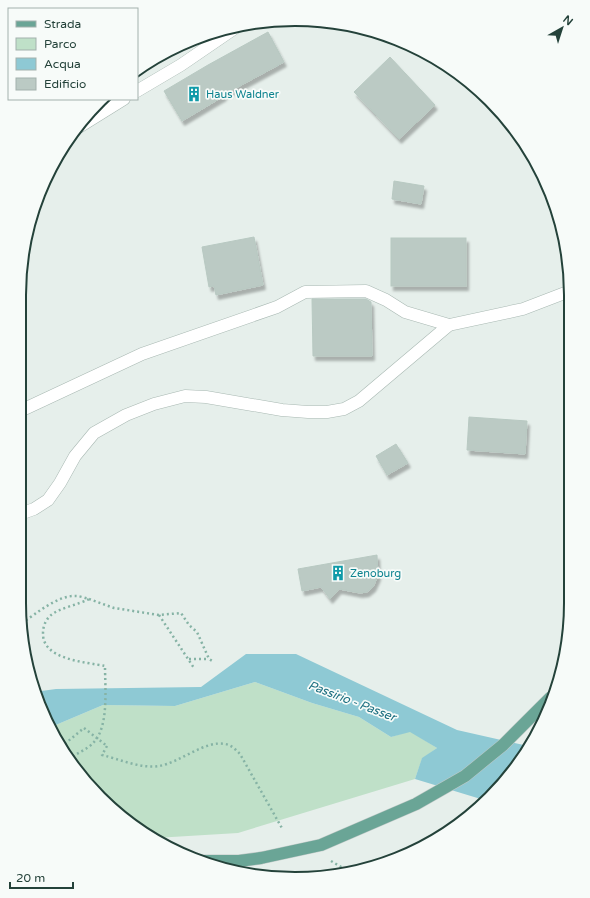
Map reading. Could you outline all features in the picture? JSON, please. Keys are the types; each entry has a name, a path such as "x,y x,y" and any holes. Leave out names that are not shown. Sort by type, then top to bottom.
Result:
{"main road":[{"path":"219,861 239,861 261,858 321,845 416,804 465,776 503,745 545,704"}],"street":[{"path":"138,90 180,65 224,35"},
{"path":"95,116 122,100"},
{"path":"26,408 142,354 277,307 305,292 366,291 386,300 405,312 449,326"},
{"path":"26,512 34,509 48,500 60,483 75,456 94,433 126,414 154,404 185,396 206,397 282,410 327,412 344,409 359,401 449,326 523,310 564,293"}],"path":[{"path":"27,620 53,603 76,596 114,608 159,615 181,613 189,625 197,632 208,659"},
{"path":"74,755 93,743 101,732 104,719 105,666 64,658 53,652 43,637 43,630 50,616 58,611 81,604 89,599"},
{"path":"159,615 194,668"},
{"path":"188,659 208,659 214,662"},
{"path":"65,743 84,728 107,746 102,755 136,764 158,766 172,762 202,748 218,744 226,744 233,747 244,761 283,830"},
{"path":"331,861 342,868"}],"green space":[{"path":"255,682 312,703 359,717 391,737 410,731 437,748 422,759 415,779 238,833 163,838 131,816 105,793 71,752 56,725 103,705 175,706"}],"water":[{"name":"Passirio - Passer","path":"246,654 296,654 457,730 524,745 508,767 479,798 415,779 422,758 437,748 410,732 391,737 359,717 312,703 255,682 175,706 103,705 56,725 41,691 56,689 201,687"}],"building":[{"path":"268,32 284,62 223,95 224,96 182,121 164,91"},
{"path":"390,57 435,105 399,139 354,92"},
{"path":"394,181 424,186 421,204 392,199"},
{"path":"254,237 263,285 216,295 214,286 209,287 202,247"},
{"path":"391,238 466,238 466,286 391,286"},
{"path":"312,299 366,299 371,302 372,356 313,356"},
{"path":"469,417 527,421 525,454 467,450"},
{"path":"396,444 408,463 387,475 376,456"},
{"name":"Zenoburg","path":"377,555 378,576 373,587 367,592 360,593 339,589 330,599 321,587 302,591 298,569"}],"place":[{"name":"Haus Waldner","path":"194,94"},
{"name":"Zenoburg","path":"338,573"}]}
